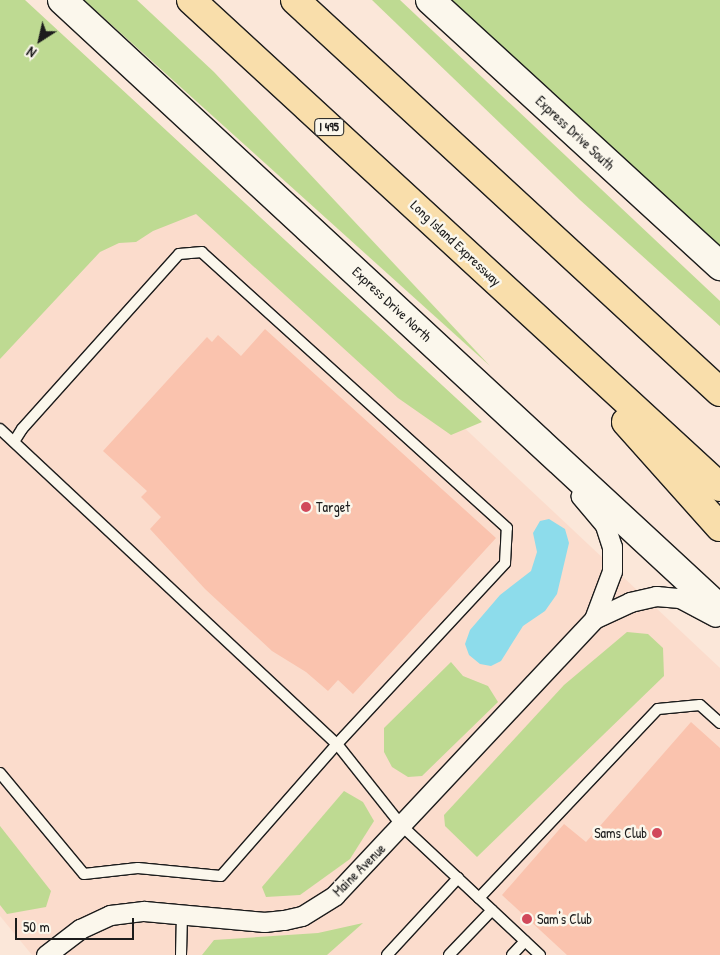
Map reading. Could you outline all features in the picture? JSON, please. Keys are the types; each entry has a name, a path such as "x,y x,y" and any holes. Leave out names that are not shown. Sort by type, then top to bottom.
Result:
{"highway":[{"name":"Long Island Expressway","path":"191,0 720,487"},
{"path":"295,0 720,392"},
{"path":"467,254 720,527"},
{"path":"588,269 720,372"}],"main road":[{"name":"Express Drive North","path":"62,0 720,609"},
{"name":"Express Drive South","path":"430,0 720,266"}],"street":[{"path":"446,354 605,525 612,547 612,571 594,619"},
{"path":"594,619 643,598 668,596 692,602 720,620"},
{"name":"Maine Avenue","path":"46,955 80,929 110,915 144,911 264,922 302,916 336,895 594,619"}],"lane":[{"path":"0,773 84,874 138,868 221,876 337,744 505,563 507,528 202,252 180,254 22,429 14,442"},
{"path":"0,429 337,744 402,826 540,955"},
{"path":"479,898 658,709 700,705 720,723"},
{"path":"387,955 458,878"},
{"path":"449,955 492,910"},
{"path":"181,955 182,914"},
{"path":"512,955 525,941"}],"shaded area":[{"path":"178,159 720,668 720,955 32,955 0,916 0,345"}],"green space":[{"path":"0,0 25,0 482,422 451,435 398,398 196,214 153,231 136,242 119,243 100,252 0,359"},
{"path":"84,0 137,0 214,72 490,366"},
{"path":"372,0 400,0 720,301 720,326 580,200"},
{"path":"438,0 720,0 720,266"},
{"path":"627,632 648,634 663,648 664,676 477,857 445,826 444,815 564,685"},
{"path":"451,662 463,676 488,686 498,702 422,776 408,777 392,767 384,752 384,728"},
{"path":"344,791 363,802 374,821 350,859 300,895 266,897 262,887"},
{"path":"0,826 51,891 46,907 7,914 0,905"},
{"path":"363,923 327,955 202,955 214,940 318,933"}],"water":[{"path":"549,519 565,529 569,543 557,594 545,611 523,626 501,661 491,666 480,664 469,655 465,644 470,630 500,595 531,571 537,552 533,533 540,521"}],"building":[{"name":"Target","path":"265,329 496,538 353,694 338,680 328,691 306,672 272,651 205,589 150,529 161,517 141,497 147,491 103,451 207,337 212,342 218,335 241,356"},
{"name":"Sams Club","path":"691,722 720,748 720,955 567,955 502,895 564,824 586,842"}],"place":[{"name":"Target","path":"306,507"},
{"name":"Sams Club","path":"657,833"},
{"name":"Sam's Club","path":"527,919"}]}
